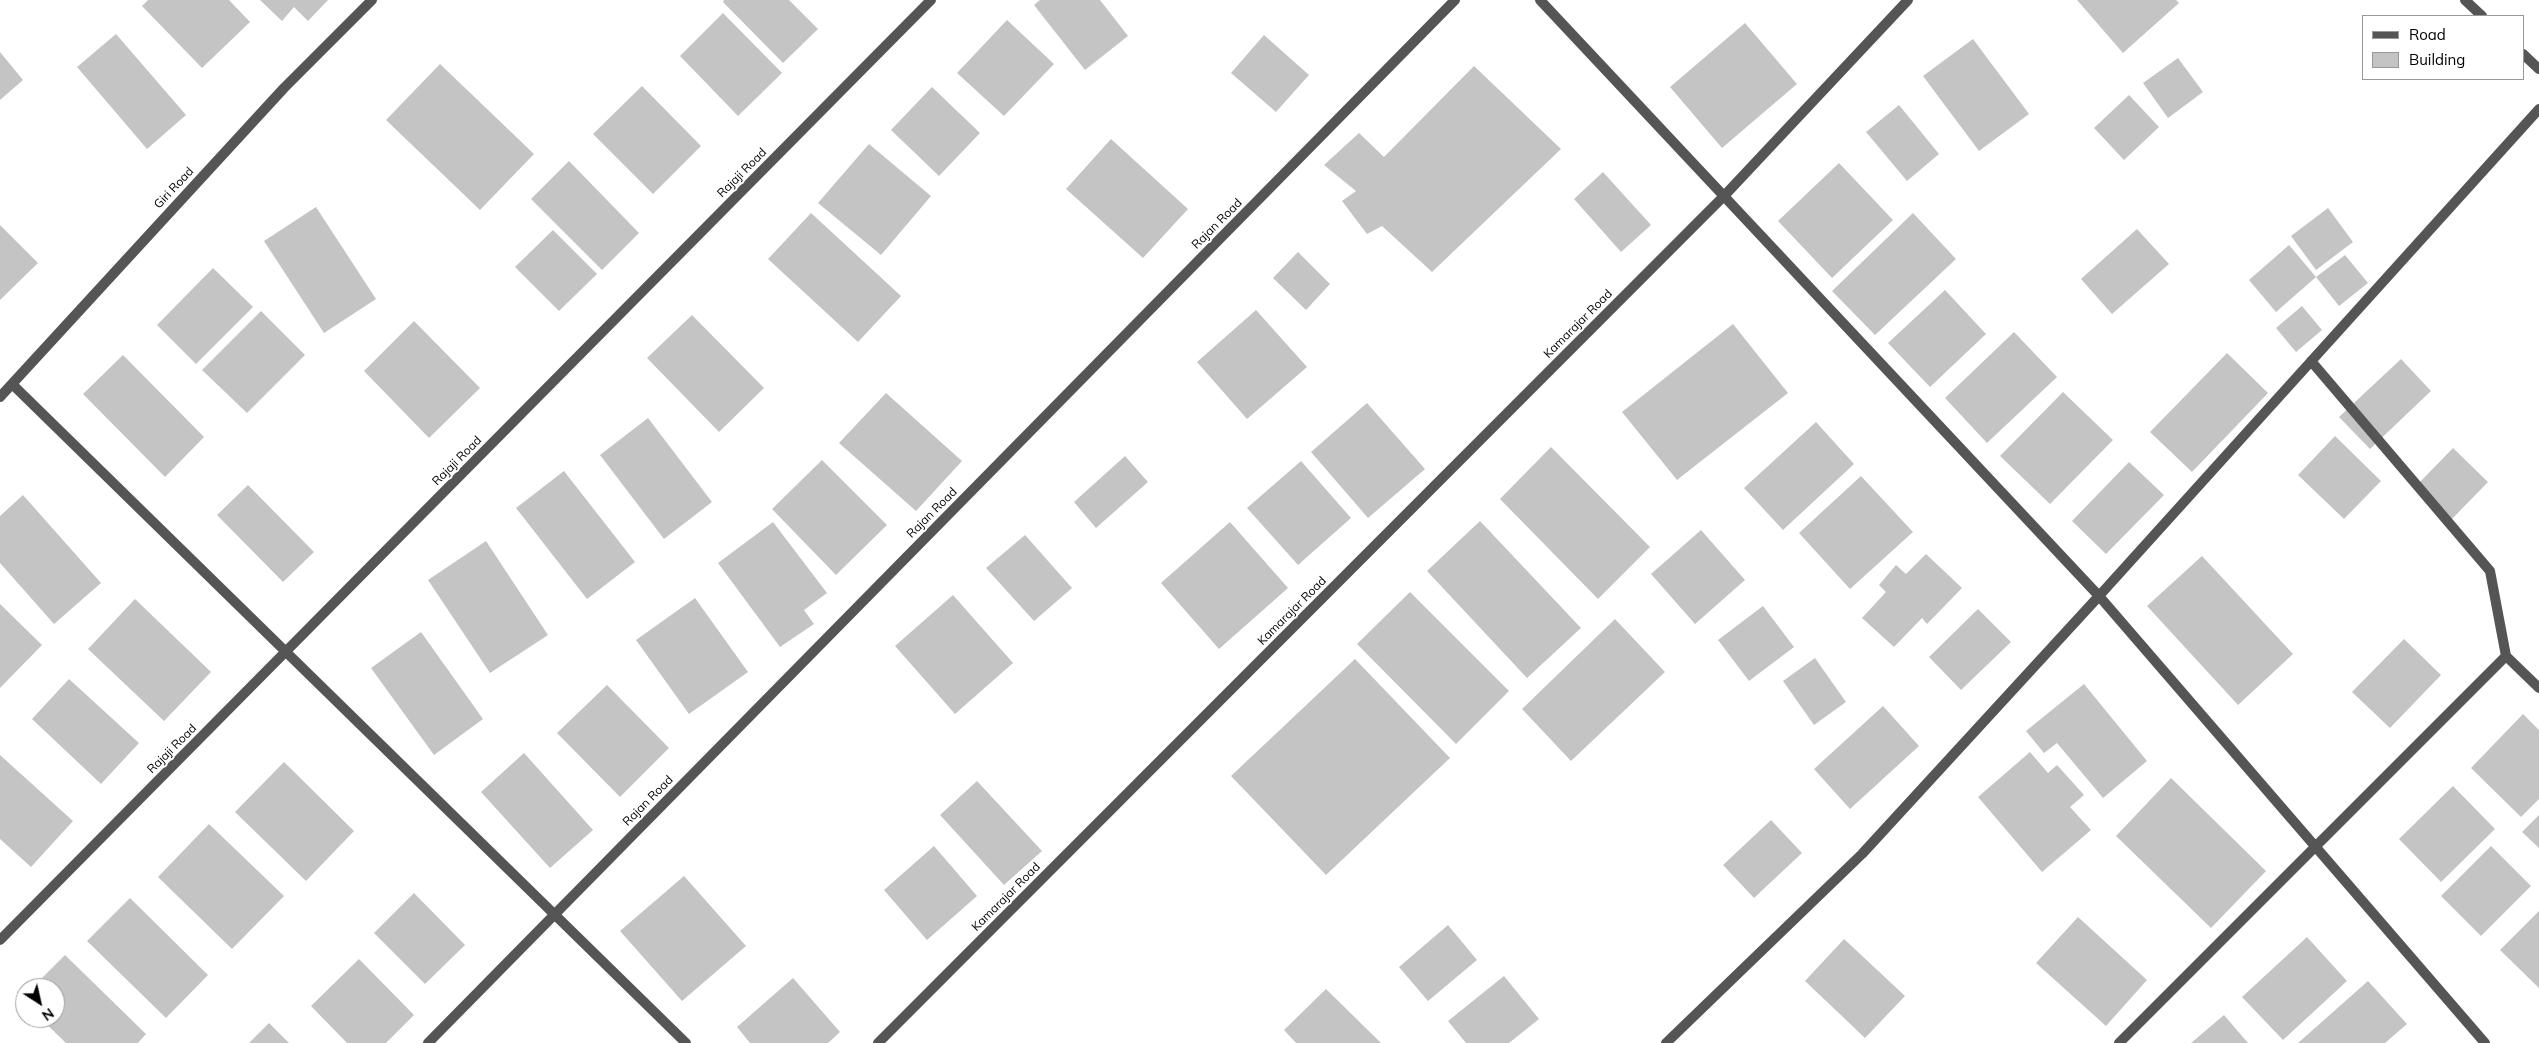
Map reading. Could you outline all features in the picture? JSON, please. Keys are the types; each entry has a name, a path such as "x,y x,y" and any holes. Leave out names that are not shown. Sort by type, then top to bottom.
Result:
{"street":[{"name":"Giri Road","path":"0,397 284,88 372,0"},
{"name":"Rajaji Road","path":"0,940 931,0"},
{"name":"Rajan Road","path":"428,1043 1455,0"},
{"path":"1540,0 2099,596 2485,1043"},
{"name":"Kamarajar Road","path":"878,1043 1724,196 1908,0"},
{"path":"2465,0 2481,15"},
{"path":"2524,55 2539,69"},
{"path":"1666,1043 1862,854 2099,596 2539,109"},
{"path":"2311,361 2490,571 2506,656 2539,688"},
{"path":"12,384 686,1043"},
{"path":"2119,1043 2506,656"}],"building":[{"path":"148,0 229,0 250,22 202,68 142,6"},
{"path":"260,0 328,0 308,21 294,7 282,21"},
{"path":"724,0 789,0 818,29 783,63 723,2"},
{"path":"1040,0 1100,0 1128,36 1085,70 1034,5"},
{"path":"2077,0 2176,0 2179,3 2123,53"},
{"path":"723,13 782,73 738,116 680,56"},
{"path":"1007,20 1054,64 1004,116 957,73"},
{"path":"1745,23 1797,84 1722,148 1670,87"},
{"path":"116,34 186,115 147,149 77,67"},
{"path":"1264,35 1309,75 1276,112 1231,73"},
{"path":"1973,39 2029,114 1979,151 1923,76"},
{"path":"0,52 23,80 0,100"},
{"path":"2178,58 2203,92 2168,118 2143,83"},
{"path":"440,64 534,154 480,210 386,120"},
{"path":"1474,66 1561,149 1432,272 1382,226 1367,234 1342,201 1356,191 1324,165 1359,133 1384,157"},
{"path":"642,86 701,146 653,194 593,134"},
{"path":"932,87 980,133 939,176 891,130"},
{"path":"2129,95 2159,127 2124,160 2094,128"},
{"path":"1899,105 1939,154 1907,181 1866,132"},
{"path":"1111,139 1188,209 1143,258 1066,189"},
{"path":"869,144 931,196 881,255 818,203"},
{"path":"569,161 639,233 602,270 531,199"},
{"path":"1839,163 1893,220 1832,278 1778,221"},
{"path":"1603,172 1651,225 1621,252 1574,199"},
{"path":"316,207 376,299 324,333 264,241"},
{"path":"2328,208 2353,242 2316,270 2291,236"},
{"path":"811,213 901,296 858,342 768,259"},
{"path":"1913,213 1956,259 1875,335 1832,291"},
{"path":"0,225 38,263 0,300"},
{"path":"2137,229 2169,264 2112,314 2081,279"},
{"path":"553,230 597,274 559,311 515,267"},
{"path":"2289,245 2316,277 2276,312 2249,280"},
{"path":"1298,252 1330,284 1306,310 1273,278"},
{"path":"2345,255 2368,283 2339,306 2316,277"},
{"path":"213,268 253,307 196,364 157,325"},
{"path":"1945,290 1986,334 1930,387 1888,343"},
{"path":"2302,306 2322,330 2296,352 2276,328"},
{"path":"1256,310 1307,367 1247,419 1197,362"},
{"path":"261,311 305,355 247,413 202,370"},
{"path":"692,315 764,388 719,432 647,358"},
{"path":"414,321 480,388 429,438 364,371"},
{"path":"1733,324 1788,393 1677,480 1622,412"},
{"path":"2014,332 2057,377 1987,443 1945,398"},
{"path":"2227,353 2268,393 2192,472 2150,432"},
{"path":"123,355 204,437 165,477 83,394"},
{"path":"2401,359 2431,391 2370,449 2339,417"},
{"path":"2063,392 2113,440 2050,504 2000,456"},
{"path":"886,393 962,461 916,511 839,443"},
{"path":"1367,403 1425,469 1368,518 1311,452"},
{"path":"648,418 712,502 664,539 600,455"},
{"path":"1816,422 1854,464 1783,530 1744,488"},
{"path":"2335,436 2381,481 2344,519 2298,475"},
{"path":"1551,447 1650,547 1598,599 1500,499"},
{"path":"2453,448 2488,482 2452,519 2417,485"},
{"path":"1125,456 1148,482 1096,528 1074,502"},
{"path":"822,460 887,525 836,575 772,509"},
{"path":"1301,461 1351,518 1298,565 1247,508"},
{"path":"2129,462 2164,495 2106,554 2072,521"},
{"path":"564,471 635,562 587,599 516,508"},
{"path":"1861,476 1913,532 1850,589 1799,533"},
{"path":"248,485 314,552 283,582 217,515"},
{"path":"23,495 101,583 54,624 0,563 0,516"},
{"path":"1480,521 1581,628 1527,678 1427,571"},
{"path":"773,522 827,593 804,610 814,624 780,647 718,563"},
{"path":"1230,522 1288,588 1219,649 1161,583"},
{"path":"1701,530 1745,580 1695,624 1651,574"},
{"path":"1025,535 1072,588 1034,621 986,568"},
{"path":"486,541 548,635 490,673 428,580"},
{"path":"1926,554 1962,588 1927,624 1922,618 1894,647 1862,618 1886,592 1879,585 1896,565 1906,574"},
{"path":"2202,556 2293,654 2238,705 2147,606"},
{"path":"1410,592 1509,691 1456,744 1357,644"},
{"path":"953,595 1013,663 955,714 895,646"},
{"path":"695,598 748,672 689,714 636,640"},
{"path":"135,599 211,672 164,721 88,649"},
{"path":"0,604 42,645 0,688"},
{"path":"1763,606 1794,647 1749,681 1718,640"},
{"path":"1978,609 2011,642 1961,690 1929,657"},
{"path":"1615,619 1665,672 1571,761 1522,709"},
{"path":"421,632 483,719 434,755 371,668"},
{"path":"2404,639 2441,675 2390,728 2352,692"},
{"path":"1815,658 1846,702 1814,725 1783,681"},
{"path":"1355,659 1450,758 1326,875 1231,776"},
{"path":"69,679 139,743 101,784 32,719"},
{"path":"2084,684 2147,761 2103,798 2057,743 2044,753 2026,731"},
{"path":"607,685 669,748 620,797 557,733"},
{"path":"1883,706 1919,746 1850,809 1814,769"},
{"path":"2523,714 2539,730 2539,799 2521,817 2471,768"},
{"path":"2030,752 2048,773 2057,765 2084,795 2070,807 2091,830 2042,872 1978,797"},
{"path":"524,753 593,830 550,868 481,792"},
{"path":"0,755 73,821 31,867 0,839"},
{"path":"284,762 354,831 306,881 235,812"},
{"path":"2171,778 2266,871 2211,928 2116,836"},
{"path":"977,781 1042,851 1004,885 940,815"},
{"path":"2453,786 2495,829 2441,882 2399,839"},
{"path":"2539,815 2539,848 2522,832"},
{"path":"1771,820 1802,853 1754,898 1723,865"},
{"path":"209,824 284,896 232,949 158,877"},
{"path":"934,846 977,896 927,940 884,890"},
{"path":"2491,846 2531,886 2481,936 2441,896"},
{"path":"684,876 746,946 682,1001 620,931"},
{"path":"414,893 465,945 425,984 374,933"},
{"path":"130,898 208,975 166,1018 87,941"},
{"path":"2539,911 2539,988 2500,950"},
{"path":"2078,917 2147,980 2106,1026 2036,963"},
{"path":"1448,925 1477,960 1428,1001 1399,967"},
{"path":"2307,937 2347,981 2283,1040 2242,997"},
{"path":"1844,939 1905,996 1865,1038 1805,981"},
{"path":"65,955 146,1034 138,1043 66,1043 50,1028 65,1028 65,978 42,978"},
{"path":"359,959 414,1015 386,1043 347,1043 311,1006"},
{"path":"1504,976 1539,1019 1509,1043 1466,1043 1448,1021"},
{"path":"793,978 840,1032 828,1043 750,1043 737,1027"},
{"path":"2368,981 2407,1024 2385,1043 2298,1043"},
{"path":"1326,989 1381,1043 1296,1043 1284,1030"},
{"path":"2224,1015 2248,1043 2191,1043"},
{"path":"269,1023 289,1043 249,1043"}]}
